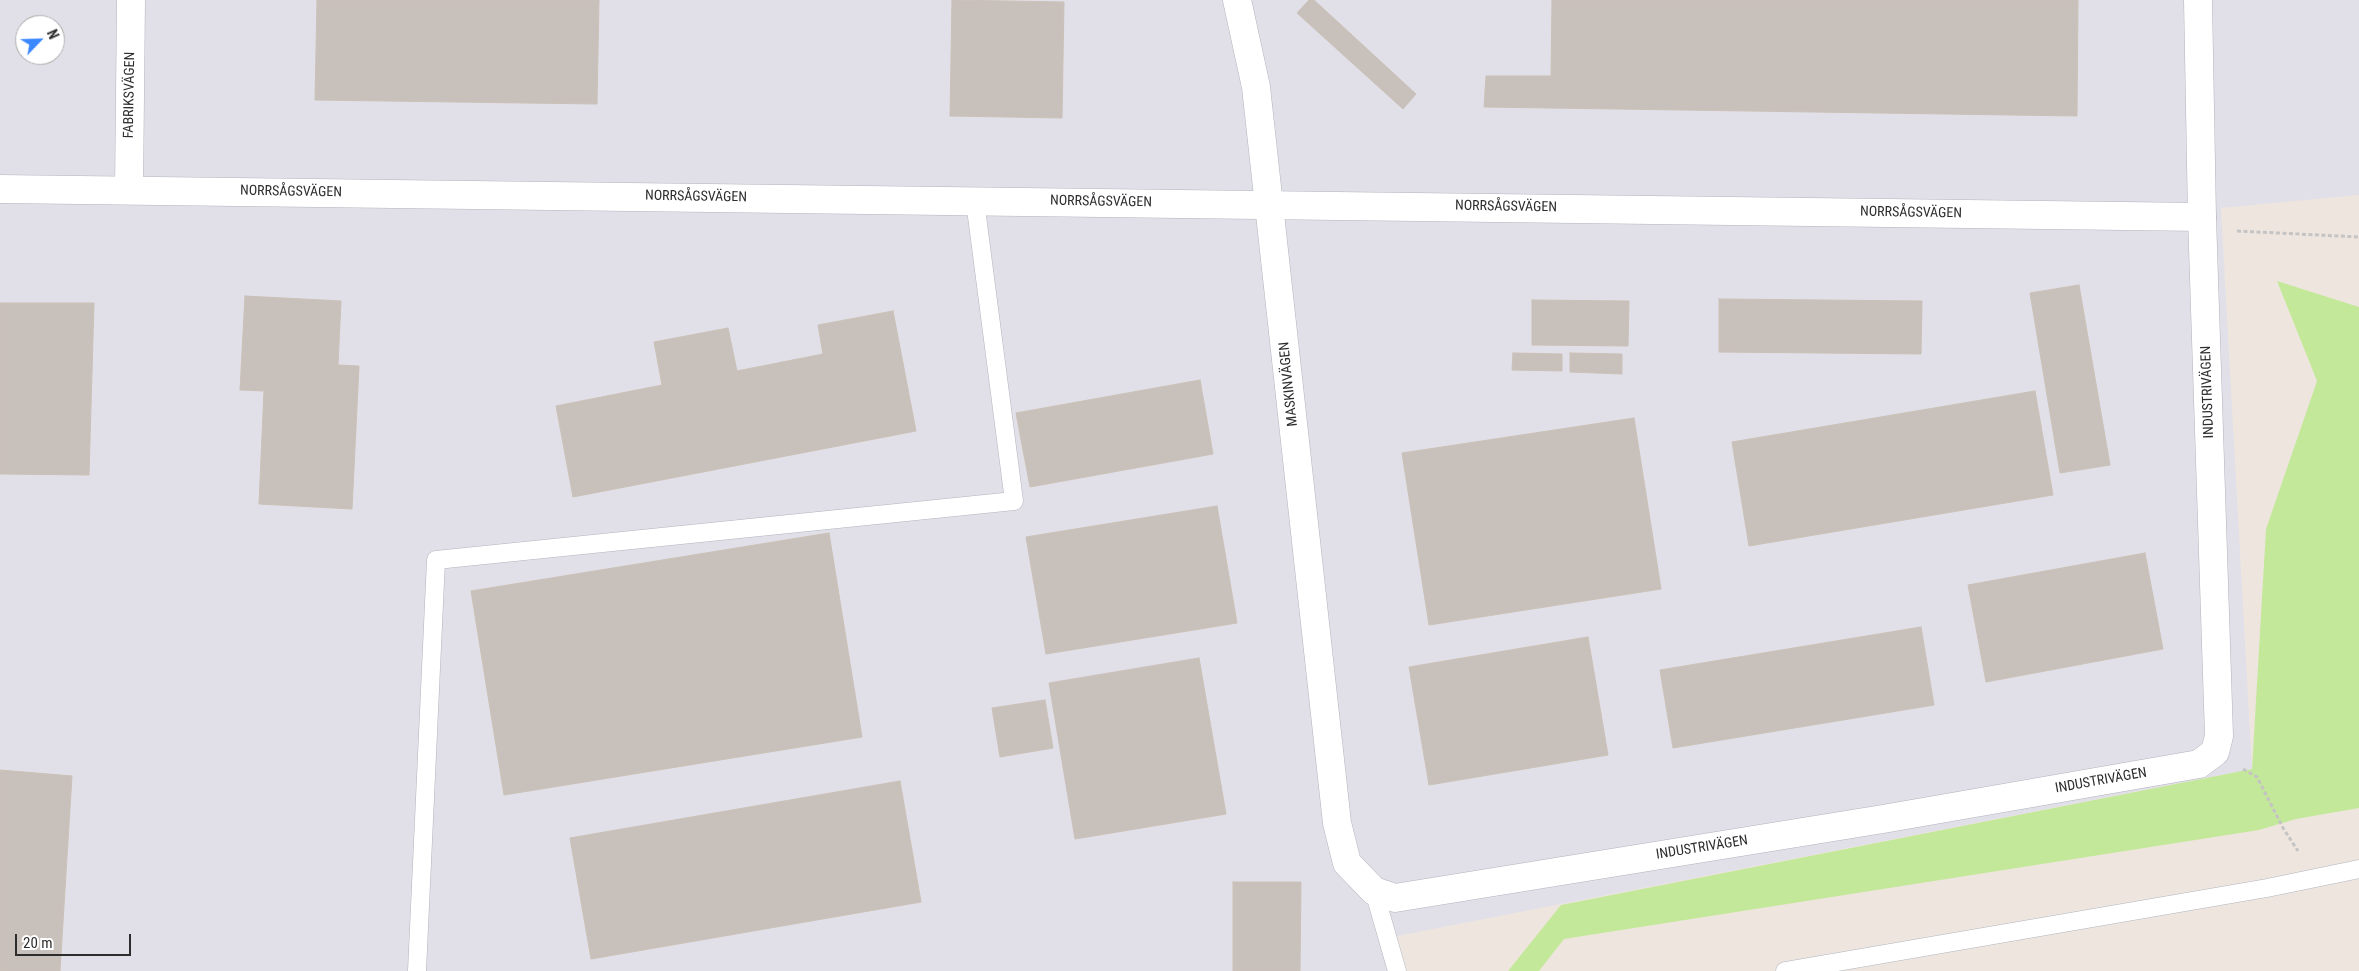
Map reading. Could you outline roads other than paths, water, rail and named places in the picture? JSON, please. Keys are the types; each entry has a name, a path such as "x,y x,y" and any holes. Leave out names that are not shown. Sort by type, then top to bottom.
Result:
{"street":[{"name":"FABRIKSVÄGEN","path":"129,190 131,0"},
{"name":"MASKINVÄGEN","path":"1237,0 1256,88 1337,823 1347,863 1374,891"},
{"name":"INDUSTRIVÄGEN","path":"1374,891 1395,898 1883,819 2199,764 2214,752 2219,736 2202,217 2198,0"},
{"name":"NORRSÅGSVÄGEN","path":"0,189 2202,217"}],"lane":[{"path":"417,971 436,560 1014,501 975,201"},
{"path":"1785,971 2359,869"},
{"path":"1374,891 1397,971"}]}
